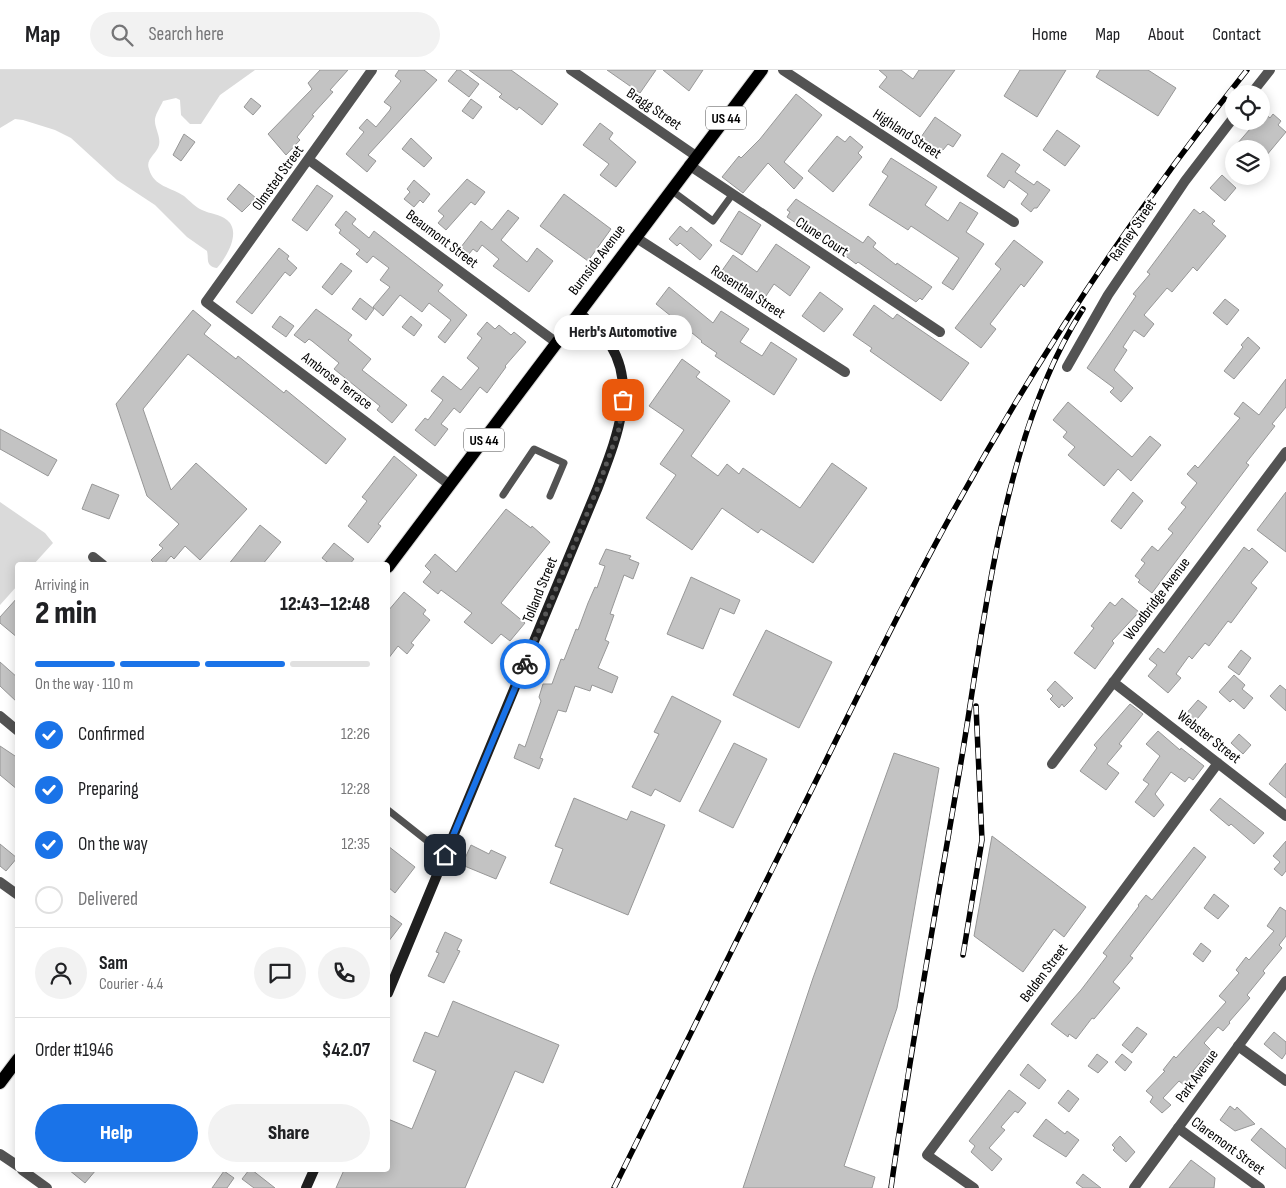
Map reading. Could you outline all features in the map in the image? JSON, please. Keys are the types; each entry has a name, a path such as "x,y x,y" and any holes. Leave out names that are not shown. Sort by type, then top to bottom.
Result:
{"main road":[{"name":"Burnside Avenue","path":"390,564 762,70"},
{"name":"Tolland Street","path":"390,989 598,487 619,429 623,400 620,368 608,341 579,312"},
{"path":"0,1083 15,1063"},
{"path":"306,1188 313,1172"}],"street":[{"name":"Olmsted Street","path":"206,302 372,70"},
{"name":"Bragg Street","path":"572,70 693,161"},
{"name":"Highland Street","path":"783,70 1014,222"},
{"path":"1258,85 1270,70"},
{"name":"Ranney Street","path":"1067,367 1108,295 1185,182 1225,129"},
{"name":"Beaumont Street","path":"309,160 557,343"},
{"name":"Clune Court","path":"693,161 732,195 940,332"},
{"name":"Rosenthal Street","path":"635,237 845,372"},
{"name":"Ambrose Terrace","path":"206,302 450,485"},
{"name":"Woodbridge Avenue","path":"1052,764 1286,452"},
{"path":"93,556 100,562"},
{"name":"Webster Street","path":"1113,682 1286,816"},
{"path":"0,716 15,728"},
{"name":"Belden Street","path":"974,1188 927,1155 1218,763"},
{"path":"0,882 15,893"},
{"name":"Park Avenue","path":"1134,1188 1286,981"},
{"path":"1238,1046 1286,1081"},
{"name":"Claremont Street","path":"1178,1128 1260,1188"},
{"path":"0,1154 15,1164"},
{"path":"25,1172 47,1188"}],"lane":[{"path":"671,190 713,220 732,195"},
{"path":"503,495 534,449 564,463 550,496"},
{"path":"390,812 445,855"}],"shaded area":[{"path":"0,70 255,70 220,95 201,124 190,124 181,115 180,100 176,98 163,101 155,119 159,145 148,165 151,175 159,183 184,196 197,207 224,218 231,225 233,238 231,245 217,268 209,264 207,251 187,237 155,205 117,180 71,138 55,130 23,120 15,119 0,128"},
{"path":"0,502 45,533 53,543 36,562 15,562 15,588 0,605"}],"building":[{"path":"320,70 348,70 330,90 333,92 312,115 314,116 297,137 300,140 286,155 268,134 312,89 308,83"},
{"path":"399,70 424,70 437,80 368,155 376,161 367,172 346,154 364,132 359,128 367,119 376,127 390,110 391,107 384,102 401,81 395,76"},
{"path":"457,70 460,70 479,84 469,97 448,81"},
{"path":"469,70 511,70 558,104 542,125 519,107 517,110 499,97 502,94"},
{"path":"607,70 656,70 640,93"},
{"path":"663,70 703,70 689,91"},
{"path":"879,70 901,70 913,79 919,70 955,70 920,117 879,87 887,77"},
{"path":"1020,70 1066,70 1037,117 1004,96"},
{"path":"1100,70 1148,70 1176,88 1158,116 1096,77"},
{"path":"796,94 822,115 784,162 803,178 794,189 768,163 743,193 722,177 739,156 741,158 760,139"},
{"path":"251,98 261,106 253,115 244,107"},
{"path":"471,99 482,107 473,119 462,111"},
{"path":"1273,114 1281,121 1278,125 1286,132 1270,151 1270,140 1240,140 1249,130 1270,130 1270,118"},
{"path":"935,117 961,135 953,147 948,144 943,150 940,148 937,152 919,140"},
{"path":"600,123 613,133 609,139 636,162 616,187 600,175 609,164 583,145"},
{"path":"1057,130 1080,146 1065,166 1043,150"},
{"path":"184,134 195,142 181,161 173,155"},
{"path":"837,136 845,142 850,136 863,147 858,153 862,157 833,192 808,171"},
{"path":"411,138 432,158 424,167 402,149"},
{"path":"1002,153 1020,165 1015,172 1034,185 1037,181 1050,190 1037,208 1034,208 1031,212 1021,204 1028,194 1009,180 1004,188 987,176"},
{"path":"891,158 937,187 925,205 948,221 960,202 978,213 966,232 984,244 953,290 942,283 959,258 911,226 908,230 869,205 888,176 882,172"},
{"path":"1222,175 1225,178 1225,185 1233,185 1236,188 1225,201 1210,188"},
{"path":"467,179 485,192 475,205 471,202 446,230 438,223 444,216 438,211"},
{"path":"414,180 430,194 423,203 420,200 414,207 404,199 410,192 407,189"},
{"path":"239,184 256,198 242,212 227,199"},
{"path":"317,185 333,196 307,231 292,220"},
{"path":"564,194 611,229 588,261 540,226"},
{"path":"796,199 863,243 868,236 876,243 873,247 896,265 897,263 932,287 922,300 920,298 916,302 858,262 856,264 787,217 790,212 787,210"},
{"path":"1194,209 1200,214 1203,211 1215,221 1212,224 1226,236 1197,271 1193,267 1172,292 1167,288 1144,315 1154,324 1144,337 1134,330 1123,347 1127,350 1114,370 1133,388 1121,402 1110,392 1114,388 1087,368 1136,296 1133,294 1150,274 1147,272"},
{"path":"508,210 519,218 501,240 527,262 537,248 553,261 529,292 493,266 499,259 482,245 477,252 473,249 469,254 461,247 481,221 492,230"},
{"path":"346,211 356,219 352,224 369,238 374,231 443,285 438,291 467,315 445,343 438,337 451,320 429,303 422,312 400,295 383,316 373,307 390,287 380,280 389,268 373,256 367,263 356,254 360,250 339,233 341,230 335,225"},
{"path":"739,211 761,225 742,255 720,241"},
{"path":"680,226 687,232 691,227 712,245 700,260 680,243 677,246 669,239"},
{"path":"1014,240 1043,262 1024,287 1021,284 990,324 996,329 981,348 955,328 1001,269 995,264"},
{"path":"776,244 810,267 790,296 774,284 764,299 721,272 733,255 757,272"},
{"path":"279,248 289,256 287,259 297,268 290,276 285,272 252,314 236,302"},
{"path":"341,263 352,271 332,295 322,287"},
{"path":"669,287 713,323 721,311 749,329 740,342 762,356 771,342 797,359 774,395 715,356 717,353 656,304"},
{"path":"820,292 843,309 824,332 802,316"},
{"path":"360,298 374,309 366,320 352,309"},
{"path":"1225,299 1239,310 1227,325 1213,313"},
{"path":"874,305 893,319 897,314 969,363 941,401 870,351 872,348 853,335"},
{"path":"316,309 352,335 348,340 371,359 362,370 407,405 392,423 377,410 380,406 334,369 339,363 309,339 305,343 294,335"},
{"path":"193,310 211,325 204,334 236,359 238,356 284,393 286,390 346,439 326,464 188,354 143,409 171,490 196,463 247,509 200,560 185,546 174,559 171,556 166,562 153,562 151,560 163,548 159,545 179,524 147,496 116,404"},
{"path":"280,316 294,326 286,337 272,327"},
{"path":"411,316 422,325 414,336 402,327"},
{"path":"487,322 495,329 499,325 511,335 514,332 526,342 505,366 487,393 480,387 460,413 454,408 441,424 448,429 435,446 415,430 425,418 428,420 443,400 431,391 443,376 461,390 479,368 467,358 482,338 477,334"},
{"path":"1248,337 1260,348 1234,379 1224,371 1243,347 1241,345"},
{"path":"682,359 700,372 696,377 730,401 691,456 718,476 727,464 739,474 743,468 800,508 832,463 867,488 813,563 761,529 758,533 722,508 692,550 646,518 676,475 660,464 684,430 649,406"},
{"path":"1286,379 1286,407 1272,424 1275,426 1246,463 1249,465 1152,593 1138,582 1140,580 1135,576 1145,563 1141,560 1152,546 1158,551 1173,533 1168,529 1186,507 1181,503 1197,483 1187,474 1195,465 1198,468 1240,418 1234,414 1243,402 1259,415"},
{"path":"1068,402 1132,457 1150,436 1161,445 1131,481 1118,469 1104,486 1068,455 1075,447 1063,437 1067,432 1053,420"},
{"path":"0,429 57,460 48,476 0,449"},
{"path":"394,456 417,475 378,524 381,526 368,543 348,526 367,501 362,497"},
{"path":"92,484 119,495 109,519 82,509"},
{"path":"1133,492 1143,501 1121,529 1111,521"},
{"path":"1286,492 1286,552 1257,530"},
{"path":"506,509 531,528 532,526 550,542 501,603 525,623 510,641 501,634 492,644 464,622 472,613 441,590 438,594 423,582 431,572 425,566 435,554 456,572"},
{"path":"260,525 281,542 264,562 230,562"},
{"path":"334,543 354,559 352,562 327,562 322,558"},
{"path":"1244,547 1249,551 1252,548 1268,562 1251,583 1257,588 1231,623 1228,621 1209,646 1205,643 1192,659 1189,656 1176,674 1181,678 1168,693 1148,676 1157,665 1149,659 1158,648 1164,653"},
{"path":"606,549 631,556 629,559 639,563 633,579 624,575 610,614 614,615 605,640 609,642 598,668 618,677 612,693 592,685 590,691 575,686 566,712 558,710 540,758 543,759 539,769 514,758 519,744 525,747 541,701 539,697 543,684 552,684 561,659 564,660 595,587 597,588 605,566 599,564"},
{"path":"691,577 740,600 734,614 720,608 703,649 667,634"},
{"path":"404,592 426,610 423,614 430,620 411,643 414,645 407,654 398,646 390,656 390,609"},
{"path":"1122,598 1139,612 1112,641 1114,643 1095,669 1074,653 1094,628 1091,626 1110,602 1115,606"},
{"path":"15,600 15,636 0,623 0,617"},
{"path":"766,630 832,662 799,728 733,695"},
{"path":"1241,650 1251,658 1239,675 1228,667"},
{"path":"0,662 15,675 15,700 0,686"},
{"path":"1234,675 1245,685 1242,689 1253,698 1244,709 1233,699 1230,702 1219,692"},
{"path":"1055,681 1073,698 1064,707 1062,704 1059,708 1050,699 1053,696 1047,690"},
{"path":"1280,685 1286,690 1286,711 1270,696"},
{"path":"672,696 721,721 680,802 655,789 651,796 632,787 659,734 654,732"},
{"path":"1198,700 1207,707 1193,724 1184,716"},
{"path":"1130,704 1143,714 1119,744 1122,746 1107,764 1119,773 1106,790 1080,771 1097,748 1094,745"},
{"path":"1158,731 1180,750 1181,748 1204,766 1193,780 1189,777 1185,782 1171,772 1155,794 1164,805 1154,817 1135,802 1149,784 1143,780 1160,756 1146,744"},
{"path":"1239,734 1251,745 1243,754 1231,743"},
{"path":"734,743 767,759 733,828 699,811"},
{"path":"0,746 15,756 15,788 0,775"},
{"path":"894,753 939,768 897,1008 844,1166 875,1177 872,1188 743,1188 813,978"},
{"path":"1286,763 1286,798 1269,784"},
{"path":"574,798 627,820 631,811 665,825 628,915 550,883 563,849 555,846"},
{"path":"1220,798 1264,833 1254,844 1231,824 1229,826 1210,810"},
{"path":"992,836 1086,907 1064,937 1054,929 1023,972 974,936"},
{"path":"1286,841 1286,871 1282,876 1274,869 1280,862 1273,856"},
{"path":"0,844 15,856 15,860 6,871 0,866"},
{"path":"471,845 489,854 491,850 506,857 496,879 462,865"},
{"path":"1194,847 1206,857 1130,956 1133,958 1113,982 1120,988 1094,1019 1092,1018 1076,1039 1069,1034 1068,1037 1051,1024 1081,990 1107,956 1103,953 1146,895 1152,900"},
{"path":"390,848 415,867 395,893 390,889"},
{"path":"1214,894 1229,906 1218,919 1204,908"},
{"path":"1280,907 1286,911 1286,936 1279,945 1282,948 1263,971 1265,973 1247,995 1250,998 1230,1023 1223,1031 1218,1027 1204,1043 1211,1050 1193,1071 1195,1072 1191,1078 1193,1080 1188,1088 1179,1081 1163,1098 1171,1105 1162,1113 1150,1102 1153,1097 1146,1091 1165,1071 1163,1070 1174,1056 1176,1058 1226,1002 1219,996 1239,973 1236,970 1246,957 1249,960 1274,931 1267,926"},
{"path":"390,915 402,924 390,939"},
{"path":"445,932 462,940 457,950 460,951 444,983 428,976 439,953 436,952"},
{"path":"1201,943 1211,951 1203,962 1193,954"},
{"path":"453,1001 559,1045 543,1083 515,1071 465,1188 336,1188 343,1172 390,1172 390,1120 412,1129 436,1071 413,1061 425,1032 438,1037"},
{"path":"1137,1027 1147,1034 1132,1053 1122,1045"},
{"path":"1274,1032 1286,1042 1286,1053 1282,1059 1264,1044"},
{"path":"1097,1054 1108,1062 1098,1073 1088,1066"},
{"path":"1122,1054 1132,1062 1125,1071 1115,1062"},
{"path":"1028,1064 1046,1080 1039,1089 1020,1075"},
{"path":"1009,1090 1026,1103 1018,1113 1015,1111 1001,1127 1005,1130 989,1148 1002,1159 992,1171 971,1152 975,1146 969,1141"},
{"path":"1068,1090 1079,1099 1069,1112 1058,1103"},
{"path":"1230,1106 1235,1110 1237,1107 1255,1124 1235,1131 1220,1120"},
{"path":"1046,1119 1065,1134 1067,1131 1079,1140 1066,1157 1033,1136"},
{"path":"1261,1128 1286,1149 1286,1169 1251,1140"},
{"path":"1120,1136 1135,1152 1126,1162 1113,1150 1115,1148 1112,1145"},
{"path":"1191,1160 1215,1178 1214,1188 1169,1188"},
{"path":"71,1172 94,1172 85,1183"},
{"path":"223,1172 234,1178 227,1188 212,1188"},
{"path":"247,1172 255,1172 275,1188 254,1188 242,1179"},
{"path":"1083,1174 1101,1188 1083,1188 1076,1183"}],"railway":[{"path":"614,1188 892,626 983,458 1052,343 1126,231 1165,176 1247,70"},
{"path":"891,1188 979,648 1001,528 1016,469 1034,412 1056,358 1083,309"},
{"path":"963,955 982,840 976,706"}],"way so far":[{"path":"525,664 598,487 619,429 623,400"}],"place":[{"name":"Herb's Automotive","path":"623,400"}],"route":[{"path":"445,855 525,664"}]}
